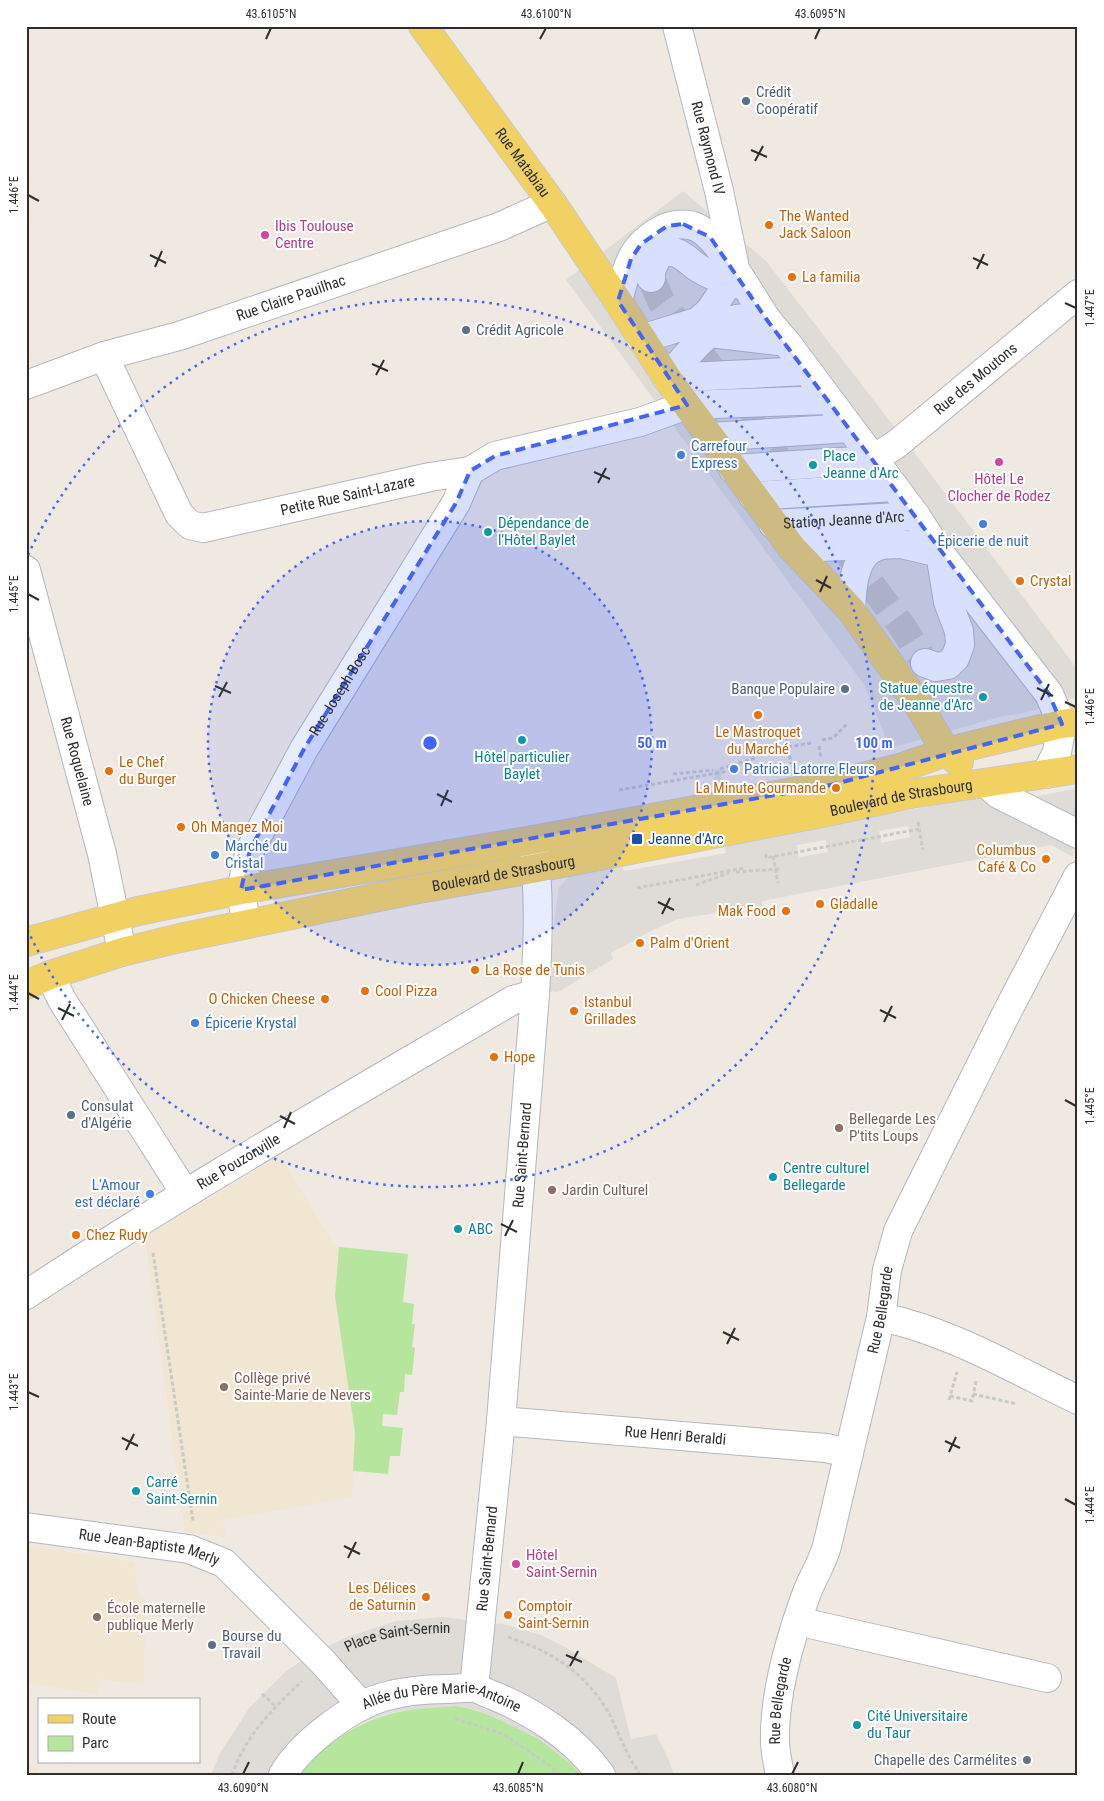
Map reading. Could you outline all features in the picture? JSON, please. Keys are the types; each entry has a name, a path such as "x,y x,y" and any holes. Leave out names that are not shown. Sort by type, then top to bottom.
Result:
{"main road":[{"name":"Rue Matabiau","path":"424,26 552,202 618,301"},
{"path":"618,301 667,378 792,548 851,610 918,704 946,752"},
{"name":"Boulevard de Strasbourg","path":"26,942 138,911 241,890 533,840 831,785 903,767 946,752 1070,723"},
{"name":"Boulevard de Strasbourg","path":"946,752 986,783"},
{"name":"Boulevard de Strasbourg","path":"38,980 122,952 180,938 408,891 827,812 910,794 1078,769"}],"street":[{"name":"Rue Raymond IV","path":"677,26 719,191 737,280"},
{"name":"Rue Claire Pauilhac","path":"26,385 104,356 188,333 498,227 552,202"},
{"path":"618,301 631,259 641,244 650,236 667,226 683,224 697,227 710,237 737,280 786,342 872,460 916,516 940,552 1070,723 1046,774"},
{"path":"651,278 653,262 659,254 666,251 685,256 694,265 720,279 737,280"},
{"path":"694,265 707,297 708,323"},
{"path":"667,378 737,280"},
{"name":"Rue des Moutons","path":"872,460 898,443 1078,294"},
{"path":"708,323 750,318 767,320"},
{"path":"641,339 697,322 786,342"},
{"name":"Petite Rue Saint-Lazare","path":"104,356 179,514 190,526 203,528 430,476 470,471 495,456 640,422 687,406"},
{"path":"667,378 806,371"},
{"path":"687,406 828,400"},
{"path":"710,436 849,428"},
{"path":"733,469 872,460"},
{"name":"Rue Joseph Bosc","path":"246,924 241,890 250,850 304,749 456,503 470,471"},
{"name":"Station Jeanne d'Arc","path":"753,496 893,487"},
{"name":"Station Jeanne d'Arc","path":"774,524 916,516"},
{"path":"851,610 852,588 860,564 869,551 885,544"},
{"name":"Station Jeanne d'Arc","path":"792,548 901,544 940,552"},
{"path":"925,663 936,667 948,665 955,658 960,645 959,631 948,602 940,552"},
{"name":"Rue Roquelaine","path":"26,570 102,854 122,952"},
{"path":"986,783 998,794 1078,834"},
{"name":"Rue Saint-Bernard","path":"480,1628 501,1421 535,994 538,936 537,868 533,840"},
{"name":"Rue Bellegarde","path":"780,1775 775,1743 775,1714 797,1621 807,1593 824,1559 881,1317 887,1270 898,1231 1006,1014 1078,876"},
{"path":"38,980 62,1000 185,1193"},
{"name":"Rue Pouzonville","path":"26,1295 98,1247 185,1193 513,1000 535,994"},
{"path":"881,1317 897,1320 952,1340 1078,1400"},
{"name":"Rue Henri Beraldi","path":"501,1421 826,1448 849,1453"},
{"name":"Rue Jean-Baptiste Merly","path":"26,1526 189,1549 224,1563 315,1668"},
{"path":"797,1621 1047,1678"},
{"path":"474,1688 480,1628"},
{"name":"Place Saint-Sernin","path":"315,1668 362,1706"},
{"name":"Allée du Père Marie-Antoine","path":"283,1775 286,1768 311,1742 330,1726 362,1706 384,1697 424,1689 474,1688 512,1703 542,1721 589,1758 600,1775"}],"path":[{"path":"822,740 833,738 848,723"},
{"path":"785,730 791,767"},
{"path":"788,747 811,742"},
{"path":"720,769 755,758"},
{"path":"673,774 713,770"},
{"path":"619,790 729,771"},
{"path":"917,816 923,850"},
{"path":"766,858 919,829"},
{"path":"773,856 778,883"},
{"path":"637,888 744,868"},
{"path":"736,872 779,869"},
{"path":"696,885 729,873"},
{"path":"153,1254 194,1524"},
{"path":"949,1400 952,1387"},
{"path":"973,1394 998,1400"},
{"path":"950,1396 969,1400"},
{"name":"Place Saint-Sernin","path":"346,1647 384,1635 415,1630 480,1628 534,1646 556,1657 581,1676 607,1711 640,1775"},
{"path":"232,1775 236,1761 257,1729 315,1668"},
{"path":"262,1694 276,1707"},
{"path":"447,1720 456,1719 500,1733 549,1765 559,1775"}],"highlighted area":[{"path":"683,224 710,237 767,320 1049,694 1062,724 831,785 241,890 250,850 304,749 456,503 470,471 495,456 687,405 618,301 631,259 641,244 667,226"}],"shaded area":[{"name":"Place Jeanne d'Arc","path":"683,191 766,261 917,456 1078,670 1078,697 890,748 865,686 566,280"},
{"path":"720,769 732,843 979,797 987,799 1074,842 1073,857 1051,845 762,901 762,906 678,919 653,930 611,953 613,959 558,992 547,991 558,889 570,875 620,865 625,871 726,853 713,770","holes":["908,826 910,837 881,843 879,831","826,840 828,852 799,857 797,845"]},
{"path":"1078,788 1078,825 1029,798"},
{"path":"280,1156 334,1245 339,1247 335,1296 355,1433 352,1497 223,1520 225,1537 185,1532 145,1236"},
{"name":"École maternelle publique Merly","path":"26,1546 135,1562 137,1593 145,1598 144,1684 98,1679 97,1694 26,1683"},
{"path":"442,1617 503,1624 541,1635 565,1647 616,1678 631,1739 656,1734 674,1775 581,1775 575,1767 537,1738 491,1716 473,1709 456,1706 406,1710 386,1714 367,1721 350,1729 325,1748 298,1775 211,1775 220,1753 250,1707 286,1671 314,1653 345,1638 396,1621"},
{"path":"26,1765 39,1768 37,1775 26,1775"}],"green space":[{"path":"339,1247 408,1254 403,1302 414,1304 412,1324 415,1324 412,1347 415,1348 412,1375 405,1374 404,1392 400,1392 397,1415 383,1414 382,1426 403,1428 400,1456 390,1456 388,1474 353,1471 355,1433 335,1296"},
{"path":"456,1706 489,1715 524,1731 557,1752 581,1775 298,1775 335,1740 367,1722 400,1712"}],"tunnel":[{"path":"651,278 661,301 902,626 925,663"}],"place":[{"name":"Crédit Coopératif","path":"746,101"},
{"name":"The Wanted Jack Saloon","path":"769,225"},
{"name":"Ibis Toulouse Centre","path":"265,235"},
{"name":"La familia","path":"792,277"},
{"name":"Crédit Agricole","path":"466,330"},
{"name":"Carrefour Express","path":"681,455"},
{"name":"Hôtel Le Clocher de Rodez","path":"999,462"},
{"name":"Place Jeanne d'Arc","path":"813,465"},
{"name":"Épicerie de nuit","path":"983,524"},
{"name":"Dépendance de l'Hôtel Baylet","path":"488,532"},
{"name":"Crystal","path":"1020,581"},
{"name":"Banque Populaire","path":"845,689"},
{"name":"Statue équestre de Jeanne d'Arc","path":"983,697"},
{"name":"Le Mastroquet du Marché","path":"758,715"},
{"name":"Hôtel particulier Baylet","path":"522,740"},
{"name":"Patricia Latorre Fleurs","path":"734,769"},
{"name":"Le Chef du Burger","path":"109,771"},
{"name":"La Minute Gourmande","path":"836,788"},
{"name":"Oh Mangez Moi","path":"181,827"},
{"name":"Jeanne d'Arc","path":"637,839"},
{"name":"Marché du Cristal","path":"215,855"},
{"name":"Columbus Café & Co","path":"1046,859"},
{"name":"Gladalle","path":"820,904"},
{"name":"Mak Food","path":"786,911"},
{"name":"Palm d'Orient","path":"640,943"},
{"name":"La Rose de Tunis","path":"475,970"},
{"name":"Cool Pizza","path":"365,991"},
{"name":"O Chicken Cheese","path":"325,999"},
{"name":"Istanbul Grillades","path":"574,1011"},
{"name":"Épicerie Krystal","path":"195,1023"},
{"name":"Hope","path":"494,1057"},
{"name":"Consulat d'Algérie","path":"71,1115"},
{"name":"Bellegarde Les P'tits Loups","path":"839,1128"},
{"name":"Centre culturel Bellegarde","path":"773,1177"},
{"name":"Jardin Culturel","path":"552,1190"},
{"name":"L'Amour est déclaré","path":"150,1194"},
{"name":"ABC","path":"458,1229"},
{"name":"Chez Rudy","path":"76,1235"},
{"name":"Collège privé Sainte-Marie de Nevers","path":"224,1387"},
{"name":"Carré Saint-Sernin","path":"136,1491"},
{"name":"Hôtel Saint-Sernin","path":"516,1564"},
{"name":"Les Délices de Saturnin","path":"426,1597"},
{"name":"Comptoir Saint-Sernin","path":"508,1615"},
{"name":"École maternelle publique Merly","path":"97,1617"},
{"name":"Bourse du Travail","path":"212,1645"},
{"name":"Cité Universitaire du Taur","path":"857,1725"},
{"name":"Chapelle des Carmélites","path":"1027,1760"}]}
